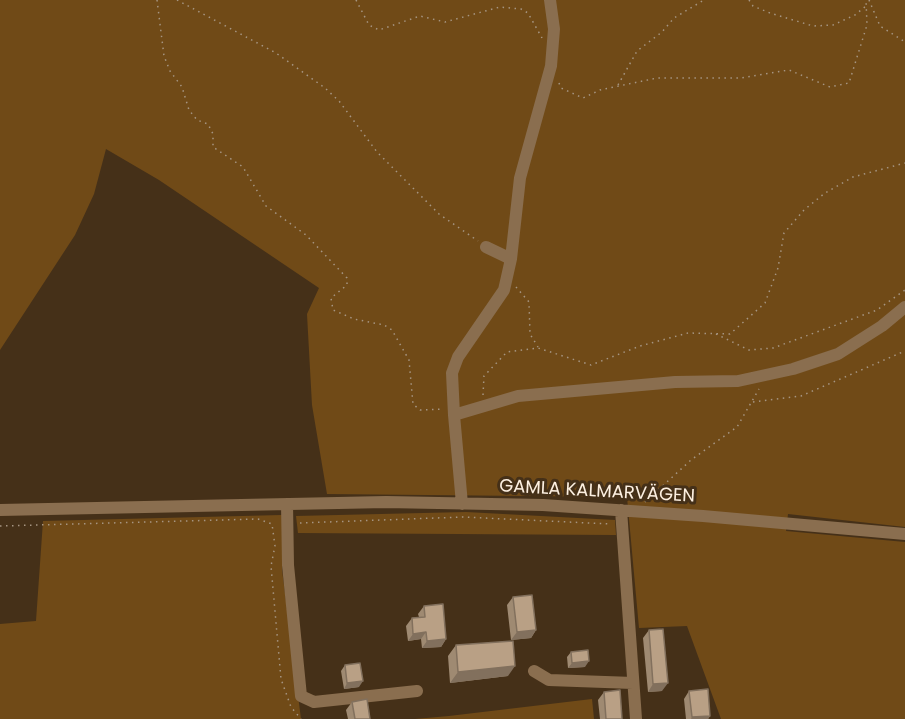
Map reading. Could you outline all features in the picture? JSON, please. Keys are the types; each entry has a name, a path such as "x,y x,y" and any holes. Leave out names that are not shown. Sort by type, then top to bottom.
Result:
{"street":[{"path":"462,504 452,373 458,357 504,290 511,259 520,178 550,66 553,42 550,0"},
{"path":"486,247 511,259"},
{"path":"454,412 530,395 675,382 738,381 793,369 838,354 882,326 905,307"},
{"path":"286,504 288,565 301,696 314,702 417,691"},
{"name":"GAMLA KALMARVÄGEN","path":"0,510 286,504 462,504 642,511 905,534"},
{"path":"621,510 636,719"},
{"path":"534,671 549,680 633,683"}],"path":[{"path":"158,0 164,56 170,71 182,87 189,110 197,120 208,124 213,134 213,147 243,166 266,206 306,236 347,278 347,285 331,298 333,310 354,319 384,325 392,330 409,360 414,404 420,410 454,412"},
{"path":"177,0 276,53 325,88 339,101 376,152 439,214 486,247"},
{"path":"356,0 369,25 379,30 420,16 445,22 500,7 521,9 528,13 541,37 548,43 553,42"},
{"path":"618,86 637,51 662,32 674,18 704,0"},
{"path":"749,0 753,6 770,13 813,26 832,25 855,15 866,6"},
{"path":"550,66 561,88 583,98 618,86 657,78 741,78 789,70 830,87 849,83 867,25 868,0"},
{"path":"868,0 880,26 905,42"},
{"path":"482,400 484,376 507,352 538,348 591,365 640,346 688,333 730,334 765,303 778,268 784,233 804,210 853,177 905,163"},
{"path":"507,276 530,302 530,334 538,348"},
{"path":"716,333 749,350 774,348 878,310 905,290"},
{"path":"752,402 801,396 905,351"},
{"path":"642,511 653,493 737,427 764,375"},
{"path":"0,526 258,519 272,524 463,517 621,524"},
{"path":"272,524 275,546 272,567 281,679 291,707 301,719"}],"shaded area":[{"path":"0,0 905,0 905,527 788,514 786,531 905,542 905,719 721,719 687,626 639,628 627,497 327,494 312,405 307,314 319,288 159,180 106,149 94,194 75,235 0,350"},
{"path":"466,512 615,520 616,535 298,533 296,516"},
{"path":"282,515 282,570 301,719 0,719 0,624 36,621 43,521"},
{"path":"592,699 594,719 415,719 449,716"}],"building":[{"path":"532,595 536,630 517,632 513,597"},
{"path":"443,604 446,639 427,641 426,632 413,634 412,618 425,617 424,606"},
{"path":"663,629 668,683 653,684 649,630"},
{"path":"513,641 515,666 458,672 456,645"},
{"path":"588,650 589,661 572,663 571,652"},
{"path":"360,663 363,681 347,683 345,665"},
{"path":"708,689 710,716 692,717 689,691"},
{"path":"620,690 622,719 606,719 604,692"},
{"path":"367,699 370,719 355,719 352,702"}]}
